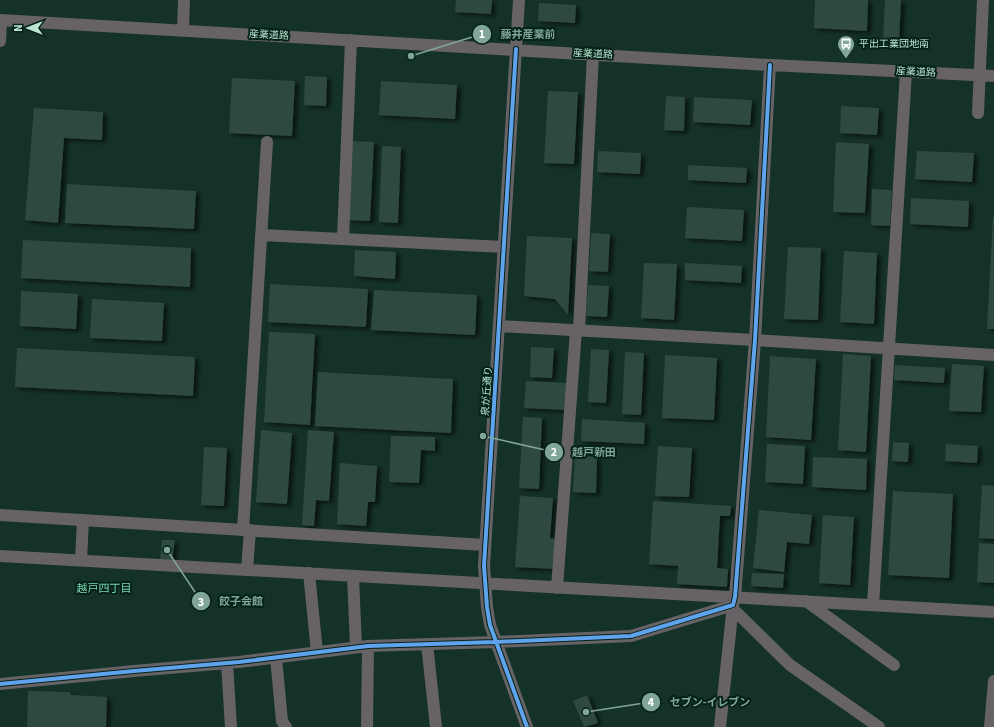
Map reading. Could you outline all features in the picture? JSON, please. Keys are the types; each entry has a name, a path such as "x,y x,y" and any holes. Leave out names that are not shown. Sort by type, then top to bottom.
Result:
{"street":[{"path":"182,30 184,0"},
{"name":"泉が丘通り","path":"519,0 485,545 485,584 490,625 495,642 528,727"},
{"path":"978,113 983,0"},
{"path":"0,41 1,20"},
{"name":"産業道路","path":"1,20 770,65 994,76"},
{"path":"343,239 351,40"},
{"path":"558,588 577,331 593,54"},
{"path":"720,727 734,604 755,340 770,65"},
{"path":"873,605 906,72"},
{"path":"247,570 246,530 267,142"},
{"path":"261,235 504,247"},
{"path":"499,326 994,355"},
{"path":"0,515 485,545"},
{"path":"81,560 84,520"},
{"path":"0,556 558,588 734,604 806,601 994,612"},
{"path":"309,574 317,652"},
{"path":"353,576 362,646 367,727"},
{"path":"806,601 894,665"},
{"path":"0,684 276,658 362,646 631,636 734,604"},
{"path":"734,604 790,665 879,727"},
{"path":"427,644 436,727"},
{"path":"276,658 282,721 286,727"},
{"path":"227,663 231,727"},
{"path":"990,727 994,681"}],"building":[{"path":"456,0 492,0 491,14 455,12"},
{"path":"815,0 868,0 867,31 814,28"},
{"path":"885,0 901,0 899,43 883,42"},
{"path":"539,3 576,5 575,23 538,21"},
{"path":"305,76 327,77 326,106 304,105"},
{"path":"232,78 295,81 292,136 229,133"},
{"path":"381,81 457,85 455,119 379,115"},
{"path":"548,91 578,92 574,164 544,163"},
{"path":"666,96 685,97 684,131 664,130"},
{"path":"694,97 752,100 750,125 693,122"},
{"path":"841,106 879,108 877,135 840,133"},
{"path":"34,108 103,112 102,140 64,138 58,223 25,220"},
{"path":"352,141 374,142 370,221 348,220"},
{"path":"836,142 869,144 865,213 833,212"},
{"path":"382,146 401,147 398,223 379,222"},
{"path":"598,151 641,153 640,174 597,172"},
{"path":"917,151 974,153 972,182 915,179"},
{"path":"688,165 747,168 746,183 688,180"},
{"path":"67,184 196,191 194,229 65,223"},
{"path":"872,189 892,190 890,226 871,225"},
{"path":"911,198 969,201 968,227 910,224"},
{"path":"687,207 744,210 742,241 685,238"},
{"path":"993,217 994,329 987,329"},
{"path":"591,233 610,234 608,272 589,271"},
{"path":"527,236 572,238 568,315 555,299 524,296"},
{"path":"23,240 191,248 190,287 21,278"},
{"path":"788,247 821,248 818,320 784,319"},
{"path":"355,250 396,252 395,279 354,276"},
{"path":"844,251 877,253 874,324 840,322"},
{"path":"644,263 677,264 674,320 641,318"},
{"path":"685,263 742,266 741,283 685,280"},
{"path":"270,284 368,289 366,327 268,322"},
{"path":"588,285 609,286 607,317 586,316"},
{"path":"374,290 477,295 475,335 371,330"},
{"path":"21,291 78,294 76,329 20,326"},
{"path":"92,299 164,303 162,341 90,338"},
{"path":"269,332 315,334 310,425 264,422"},
{"path":"531,347 554,348 552,378 530,377"},
{"path":"17,348 195,357 193,396 15,387"},
{"path":"591,349 609,350 606,403 588,402"},
{"path":"625,352 644,353 641,415 622,414"},
{"path":"843,354 871,356 866,452 838,450"},
{"path":"665,355 717,358 714,420 662,418"},
{"path":"770,356 816,359 811,440 766,437"},
{"path":"952,364 984,366 981,412 949,411"},
{"path":"895,365 945,368 944,383 894,380"},
{"path":"318,372 453,379 451,433 315,426"},
{"path":"526,381 567,383 566,410 524,408"},
{"path":"523,417 542,418 539,489 519,488"},
{"path":"582,419 645,423 644,444 581,441"},
{"path":"261,430 292,433 287,504 256,502"},
{"path":"308,430 334,432 329,501 316,500 314,526 302,525"},
{"path":"391,436 435,437 435,451 421,450 419,483 389,482"},
{"path":"893,442 909,443 908,462 892,461"},
{"path":"767,444 805,446 803,484 765,482"},
{"path":"946,444 978,446 977,463 945,461"},
{"path":"658,446 692,448 689,497 655,496"},
{"path":"204,447 227,448 224,506 201,505"},
{"path":"575,456 597,457 596,493 573,492"},
{"path":"813,457 867,459 866,490 812,487"},
{"path":"340,463 377,466 375,502 368,502 366,526 337,524"},
{"path":"982,485 994,486 994,539 979,538"},
{"path":"893,491 953,494 949,578 888,575"},
{"path":"520,496 553,498 550,538 556,539 555,569 515,567"},
{"path":"653,501 731,506 730,516 720,516 717,568 728,569 727,587 677,584 678,566 649,564"},
{"path":"759,510 812,515 809,544 787,542 784,572 753,568"},
{"path":"823,515 854,517 850,585 819,583"},
{"path":"162,540 175,540 172,561 160,560"},
{"path":"979,543 994,544 994,583 977,582"},
{"path":"752,573 784,574 783,588 751,586"},
{"path":"28,691 70,692 71,695 107,697 106,727 27,727"},
{"path":"587,695 598,723 584,727 573,701"}],"cycle path":[{"path":"516,49 484,566 490,625 527,727"},
{"path":"0,684 239,662 368,646 631,636 733,605 735,597 755,340 770,65"}],"place":[{"name":"藤井産業前","path":"411,56"},
{"name":"平出工業団地南","path":"846,59"},
{"name":"越戸新田","path":"483,436"},
{"name":"餃子会館","path":"167,550"},
{"name":"セブン-イレブン","path":"586,712"}],"district":[{"name":"越戸四丁目","path":"104,588"}]}
